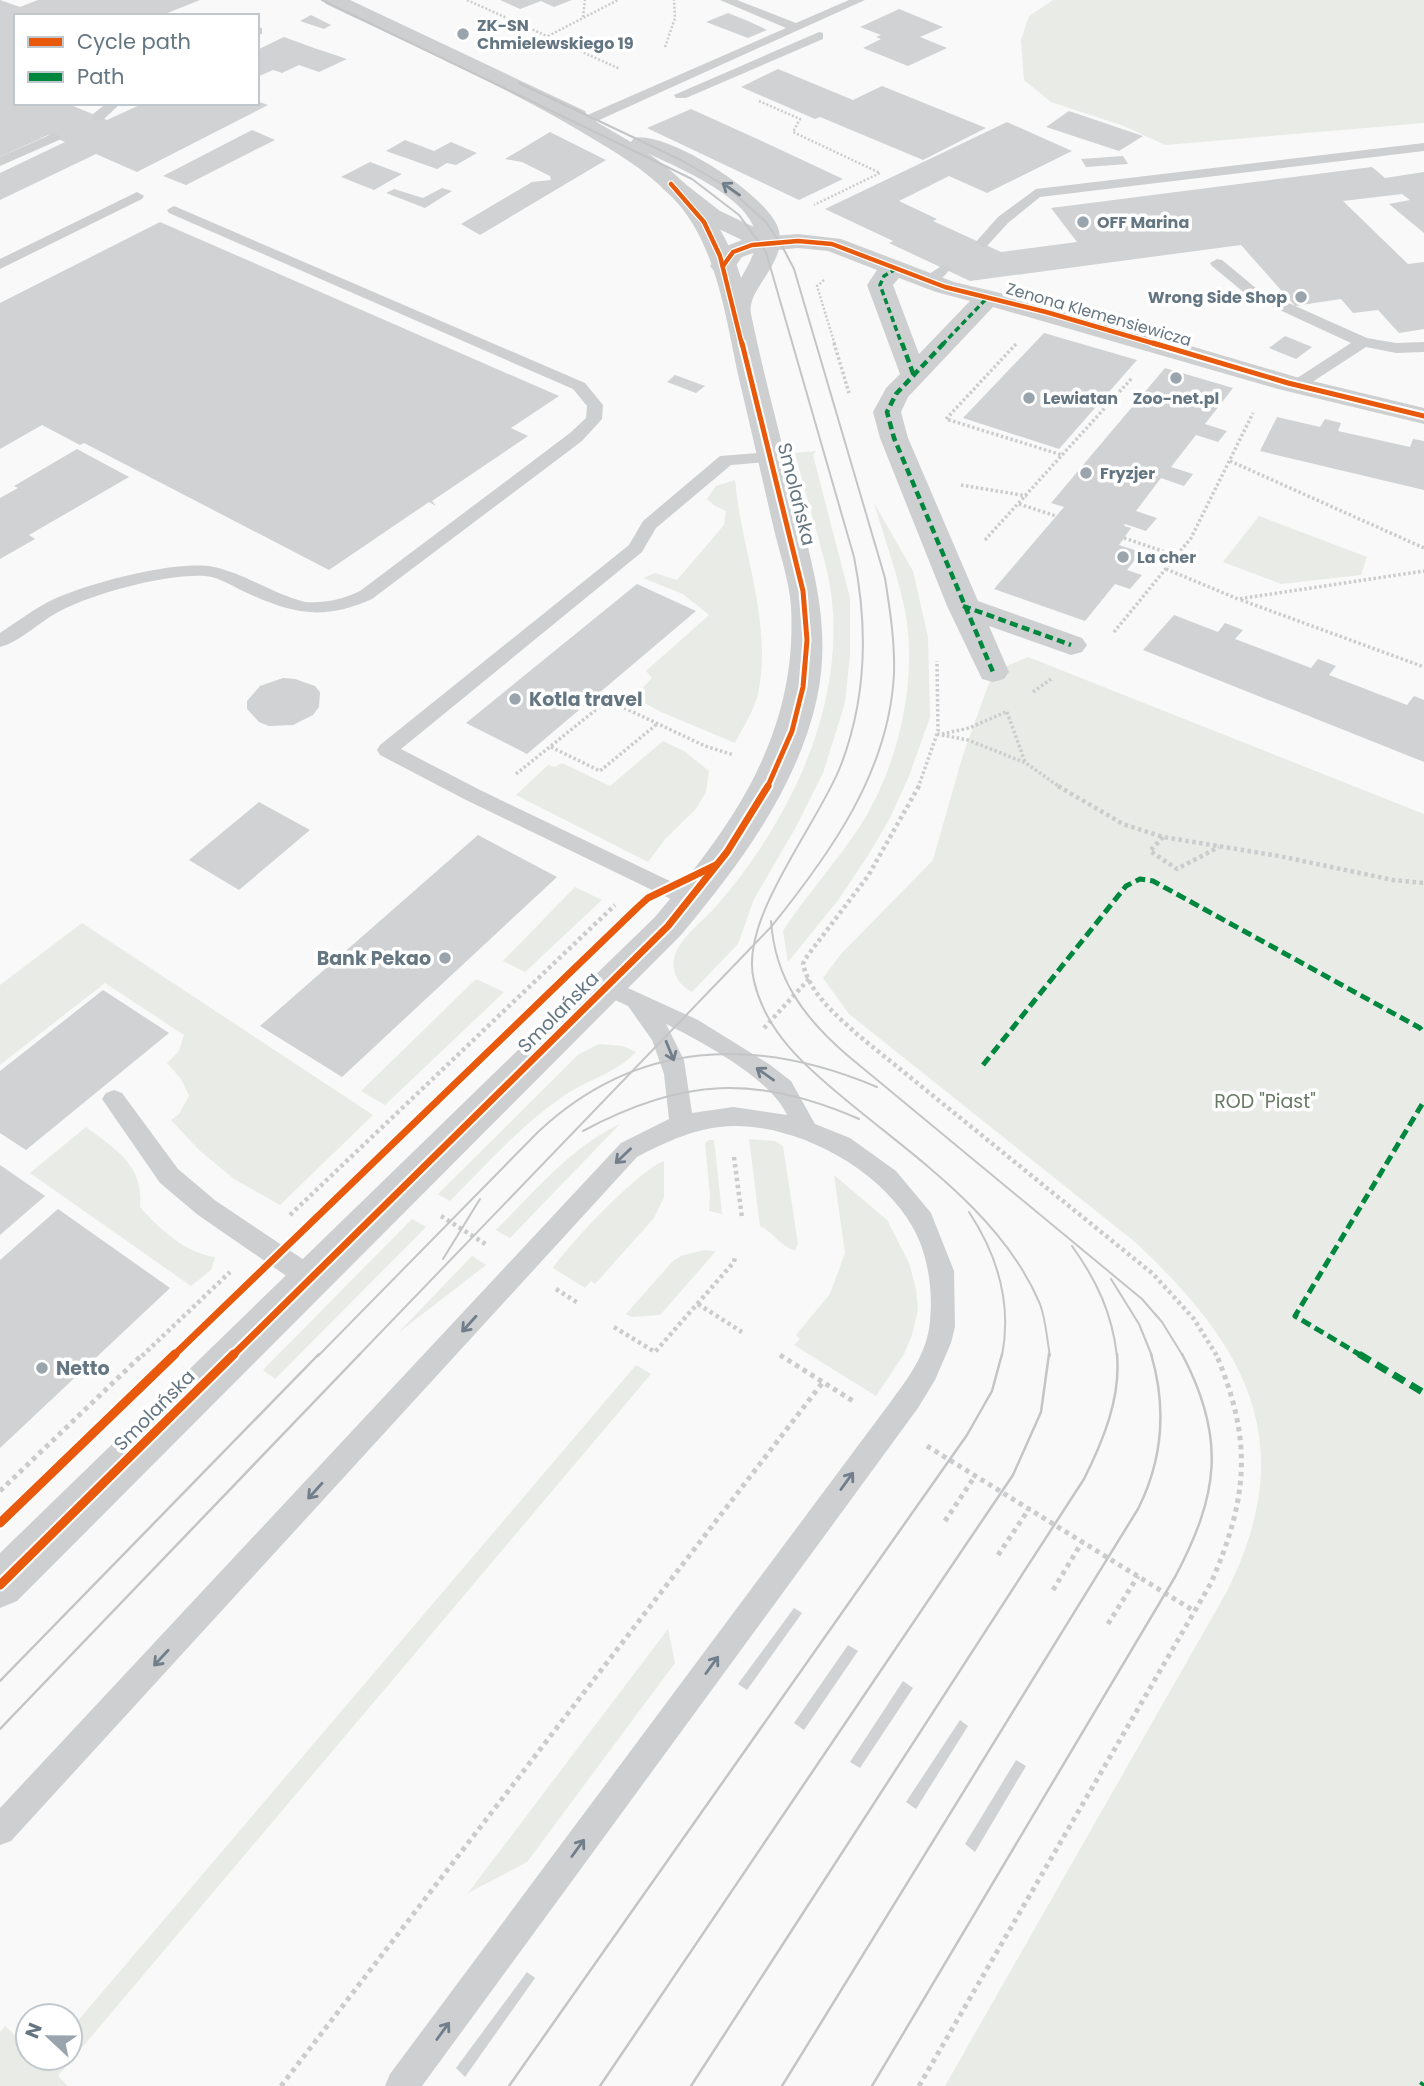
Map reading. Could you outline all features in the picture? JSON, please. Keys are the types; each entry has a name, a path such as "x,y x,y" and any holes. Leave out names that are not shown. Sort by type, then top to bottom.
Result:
{"street":[{"path":"333,0 592,125 688,164 732,190 759,216 765,226 768,243 764,259 747,286 736,313"},
{"path":"592,125 719,220 768,243"},
{"name":"Smolańska","path":"0,1585 310,1278 618,992 739,838 766,791 793,728 803,682 806,604 736,313 717,246 705,222 671,184"},
{"name":"Zenona Klemensiewicza","path":"723,266 730,254 738,249 768,243 809,241 832,244 896,269 935,275 987,298 1046,312 1270,378 1424,416"},
{"path":"896,269 884,276 880,285 915,376"},
{"path":"987,298 892,399 887,412 890,429 993,672"},
{"path":"963,606 1066,659"}],"lane":[{"path":"726,0 797,28"},
{"path":"592,125 859,0"},
{"path":"592,125 714,82 819,36"},
{"path":"98,117 113,105"},
{"path":"0,162 54,137"},
{"path":"982,243 1003,220 1037,193 1424,147"},
{"path":"0,265 137,196"},
{"path":"0,641 53,607 70,600 179,571 208,572 231,578 277,600 305,609 336,607 353,602 565,446 594,419 596,405 579,386 174,210"},
{"path":"1217,263 1252,292 1363,342 1396,348 1424,347"},
{"path":"1297,385 1363,342"},
{"path":"691,900 387,750 636,548 649,525 726,460 771,457"},
{"path":"618,992 659,1030 671,1051 677,1073 681,1123"},
{"path":"618,992 691,1026 774,1079 797,1107 804,1127"},
{"path":"114,1099 169,1176 207,1208 310,1278"},
{"path":"0,1830 613,1166 646,1137 681,1123 742,1115 804,1127 851,1150 905,1198 925,1226 937,1254 943,1281 944,1314 938,1344 920,1381 880,1438 402,2086"}],"path":[{"path":"467,0 630,73"},
{"path":"583,18 585,0"},
{"path":"547,36 618,0"},
{"path":"714,82 800,119 793,132 880,173 807,208"},
{"path":"826,279 817,286 850,396"},
{"path":"812,296 820,296"},
{"path":"1046,312 946,419 1062,455"},
{"path":"951,576 1136,374"},
{"path":"1113,633 1191,538 1270,378"},
{"path":"1230,461 1424,548"},
{"path":"911,477 1027,496"},
{"path":"1019,504 1056,516"},
{"path":"1124,538 1177,556"},
{"path":"1166,569 1238,599 1424,667"},
{"path":"1238,599 1424,571"},
{"path":"919,2086 1218,1569 1233,1531 1244,1464 1236,1405 1227,1378 1207,1339 1174,1296 1148,1270 858,1035 823,1001 809,979 804,959 839,917 883,854 913,796 937,734 940,706 937,654"},
{"path":"1028,696 1066,659"},
{"path":"597,695 705,746 738,756"},
{"path":"505,768 517,774 608,700"},
{"path":"937,734 969,728 1007,712 1026,763"},
{"path":"551,747 600,771 657,724"},
{"path":"937,734 968,740 1026,763 1043,778 1123,824 1163,837 1279,856 1393,880 1424,883"},
{"path":"1163,837 1150,851 1177,869 1220,847"},
{"path":"0,1491 642,877"},
{"path":"762,1031 809,979"},
{"path":"733,1151 742,1218"},
{"path":"431,1210 493,1249"},
{"path":"614,1327 655,1352 735,1257"},
{"path":"698,1304 742,1332"},
{"path":"780,1355 862,1406"},
{"path":"281,2086 823,1382"},
{"path":"917,1440 1194,1611"},
{"path":"945,1521 975,1476"},
{"path":"998,1555 1029,1508"},
{"path":"1053,1590 1082,1542"},
{"path":"1108,1625 1138,1576"}],"green space":[{"path":"1053,0 1424,0 1424,123 1165,145 1124,126 1051,102 1024,80 1021,40 1029,16"},
{"path":"816,451 813,455 850,598 850,655 845,703 823,773 796,827 754,899 738,944 692,992 682,985 674,970 676,952 684,939 738,880 780,816 811,748 828,690 834,630 832,600 827,571 795,453"},
{"path":"735,480 759,613 762,667 758,694 735,743 661,712 634,697 652,678 646,671 709,615 683,594 643,578 655,573 677,580 724,525 726,511 707,499 716,486"},
{"path":"874,503 913,571 928,637 930,717 909,776 890,818 839,899 788,962 783,931 862,823 886,776 902,723 909,669 906,616"},
{"path":"1259,516 1367,557 1361,575 1281,584 1223,562"},
{"name":"ROD \"Piast\"","path":"1028,657 1424,814 1424,2086 945,2086 1226,1593 1249,1539 1260,1490 1260,1444 1251,1401 1233,1360 1207,1320 1174,1281 1135,1242 849,1014 823,978 841,954 933,860 963,755 993,672"},
{"path":"663,741 684,751 709,771 706,792 695,810 666,838 648,862 516,795 548,765 555,767 562,763 610,786"},
{"path":"575,887 602,900 525,972 503,961"},
{"path":"82,923 373,1115 280,1205 234,1179 199,1150 171,1120 179,1114 189,1096 181,1079 167,1063 179,1051 184,1035 105,983 0,1065 0,985"},
{"path":"476,979 504,992 385,1105 361,1091"},
{"path":"599,1044 623,1046 636,1052 620,1066 571,1091 532,1120 450,1201 438,1194 579,1054"},
{"path":"620,1124 510,1238 496,1230 569,1158"},
{"path":"86,1127 117,1151 133,1169 140,1192 140,1207 147,1215 184,1245 204,1255 215,1257 211,1270 191,1286 30,1173"},
{"path":"749,1139 775,1141 783,1146 798,1244 795,1250 786,1247 760,1226"},
{"path":"714,1140 722,1214 709,1211 705,1143"},
{"path":"664,1161 664,1197 654,1218 595,1284 591,1281 585,1288 553,1268 622,1193 652,1167"},
{"path":"834,1175 887,1220 909,1263 916,1289 918,1309 912,1335 904,1354 876,1396 794,1345 800,1339 796,1335 830,1294 845,1253"},
{"path":"412,1219 426,1227 275,1379 263,1370"},
{"path":"704,1250 716,1251 660,1315 632,1317 626,1314 673,1261"},
{"path":"472,1256 486,1265 398,1333"},
{"path":"636,1365 651,1374 84,2045 84,2014"},
{"path":"668,1629 675,1663 527,1862 468,1893"},
{"path":"5,2026 14,2035 14,2072 61,2072 58,2076 68,2086 0,2086 0,2032"}],"building":[{"path":"0,0 20,7 38,0 200,0 165,14 14,14 14,105 71,105 107,120 140,105 259,105 259,102 268,105 137,172 96,154 0,200 0,173 65,142 48,135 0,157"},
{"path":"500,0 572,0 554,7 541,1 520,9"},
{"path":"899,9 943,27 920,37 947,48 908,66 863,48 881,39 876,37 881,35 860,27"},
{"path":"728,13 767,30 748,38 706,22"},
{"path":"311,15 331,25 324,29 300,21"},
{"path":"284,37 347,59 319,72 299,65 282,73 273,70 259,76 259,49"},
{"path":"778,69 853,100 882,86 986,128 923,160 820,117 815,119 741,87"},
{"path":"691,109 843,179 799,200 647,128"},
{"path":"1069,111 1143,136 1119,151 1046,127"},
{"path":"1007,122 1072,151 987,193 949,176 899,201 937,219 933,221 1001,252 1077,242 1051,208 1372,167 1385,178 1424,172 1424,233 1389,204 1410,200 1402,194 1343,201 1408,264 1424,262 1424,329 1399,333 1378,310 1353,313 1341,299 1295,306 1241,245 970,281 825,209"},
{"path":"252,130 275,140 186,185 163,176"},
{"path":"550,132 606,160 480,235 461,224 532,182 551,180 550,176 522,162 505,159"},
{"path":"405,140 434,151 451,142 477,153 456,165 447,163 437,169 386,151"},
{"path":"1123,156 1128,164 1086,167 1081,159"},
{"path":"370,162 402,174 374,190 341,177"},
{"path":"442,188 452,191 425,208 386,193 394,189 423,198"},
{"path":"160,222 559,396 511,428 528,436 432,501 436,506 429,502 329,570 84,443 80,445 42,425 0,449 0,303"},
{"path":"1044,333 1137,360 1059,449 963,418"},
{"path":"1285,336 1312,347 1296,359 1269,348"},
{"path":"1165,368 1233,388 1205,424 1227,431 1218,442 1196,435 1171,467 1193,474 1184,486 1161,478 1136,511 1157,518 1146,531 1125,524 1124,526 1131,528 1119,545 1141,552 1127,570 1142,575 1130,589 1115,584 1085,621 994,589 1064,507 1051,503"},
{"path":"675,375 705,386 696,393 667,382"},
{"path":"1277,417 1320,427 1325,419 1341,423 1338,431 1410,447 1413,439 1424,441 1424,490 1260,451"},
{"path":"77,449 129,477 29,535 35,539 0,559 0,498 18,488 14,486"},
{"path":"637,584 696,611 527,754 466,723"},
{"path":"1174,615 1218,632 1225,623 1243,630 1235,639 1311,668 1318,659 1336,666 1329,675 1407,705 1414,696 1424,700 1424,762 1143,650"},
{"path":"283,678 315,686 320,692 319,707 313,715 293,725 269,726 259,722 247,709 247,701 260,686"},
{"path":"259,802 310,830 239,890 189,860"},
{"path":"478,835 557,877 342,1077 260,1026"},
{"path":"103,990 169,1033 26,1150 0,1133 0,1071"},
{"path":"0,1165 45,1196 0,1235"},
{"name":"Netto","path":"58,1209 170,1288 0,1448 0,1260"},
{"path":"794,1608 802,1613 747,1690 738,1684"},
{"path":"848,1645 858,1651 804,1730 794,1723"},
{"path":"903,1681 913,1688 860,1768 850,1762"},
{"path":"960,1720 968,1726 916,1809 906,1802"},
{"path":"1016,1760 1026,1766 975,1852 965,1844"},
{"path":"527,1972 535,1978 465,2077 456,2068"}],"tram line":[{"path":"322,0 692,179 739,215 766,252 854,557 863,636 856,714 841,765 768,901 755,944"},
{"path":"519,83 681,160 727,187 766,222 794,269 885,578 894,650 894,674 890,710 881,745 853,810 835,841 772,926"},
{"path":"771,921 772,926"},
{"path":"755,944 772,926"},
{"path":"772,926 785,979 794,996 818,1027 847,1055 1142,1299 1162,1322 1183,1355"},
{"path":"630,1074 755,944"},
{"path":"755,944 752,956 754,981 760,1000 778,1033 803,1063"},
{"path":"630,1074 657,1063 699,1056 743,1054 803,1063"},
{"path":"803,1063 832,1070 877,1087"},
{"path":"803,1063 956,1191 1004,1243 1024,1272 1040,1304 1050,1356"},
{"path":"318,1356 538,1132 576,1101 630,1074"},
{"path":"358,1356 630,1074"},
{"path":"583,1131 653,1100 720,1088 787,1094 859,1119"},
{"path":"443,1259 480,1199"},
{"path":"969,1212 988,1246 1000,1281 1005,1318 1002,1356"},
{"path":"1072,1246 1102,1298 1117,1356"},
{"path":"1111,1279 1139,1324 1152,1356"},
{"path":"0,1681 319,1354"},
{"path":"0,1729 360,1354"},
{"path":"509,2086 967,1435 992,1391 1002,1354"},
{"path":"600,2086 1013,1475 1041,1412 1049,1354"},
{"path":"691,2086 1084,1479 1109,1419 1116,1387 1117,1354"},
{"path":"782,2086 1138,1509 1153,1471 1160,1433 1159,1394 1151,1354"},
{"path":"872,2086 1175,1577 1201,1520 1212,1467 1211,1441 1206,1413 1183,1355"}],"marked path":[{"path":"896,269 884,276 880,285 914,376"},
{"path":"987,298 896,394 887,412 894,438 993,672"},
{"path":"963,606 1071,645"},
{"path":"983,1065 1126,886 1140,879 1153,881 1420,1028 1424,1033"},
{"path":"1424,1101 1295,1316 1424,1393"}],"cycle path":[{"path":"0,1585 668,926 727,852 753,814 775,773 792,731 803,687 807,640 803,591 720,256 704,222 671,184"},
{"path":"723,266 733,252 752,245 798,241 832,244 945,287 1046,312 1288,383 1424,416"},
{"path":"0,1523 638,907 648,898 716,865"}],"place":[{"name":"ZK-SN Chmielewskiego 19","path":"463,34"},
{"name":"OFF Marina","path":"1083,222"},
{"name":"Wrong Side Shop","path":"1301,297"},
{"name":"Zoo-net.pl","path":"1176,378"},
{"name":"Lewiatan","path":"1029,398"},
{"name":"Fryzjer","path":"1086,473"},
{"name":"La cher","path":"1123,557"},
{"name":"Kotla travel","path":"515,699"},
{"name":"Bank Pekao","path":"445,958"},
{"name":"Netto","path":"42,1368"}]}
